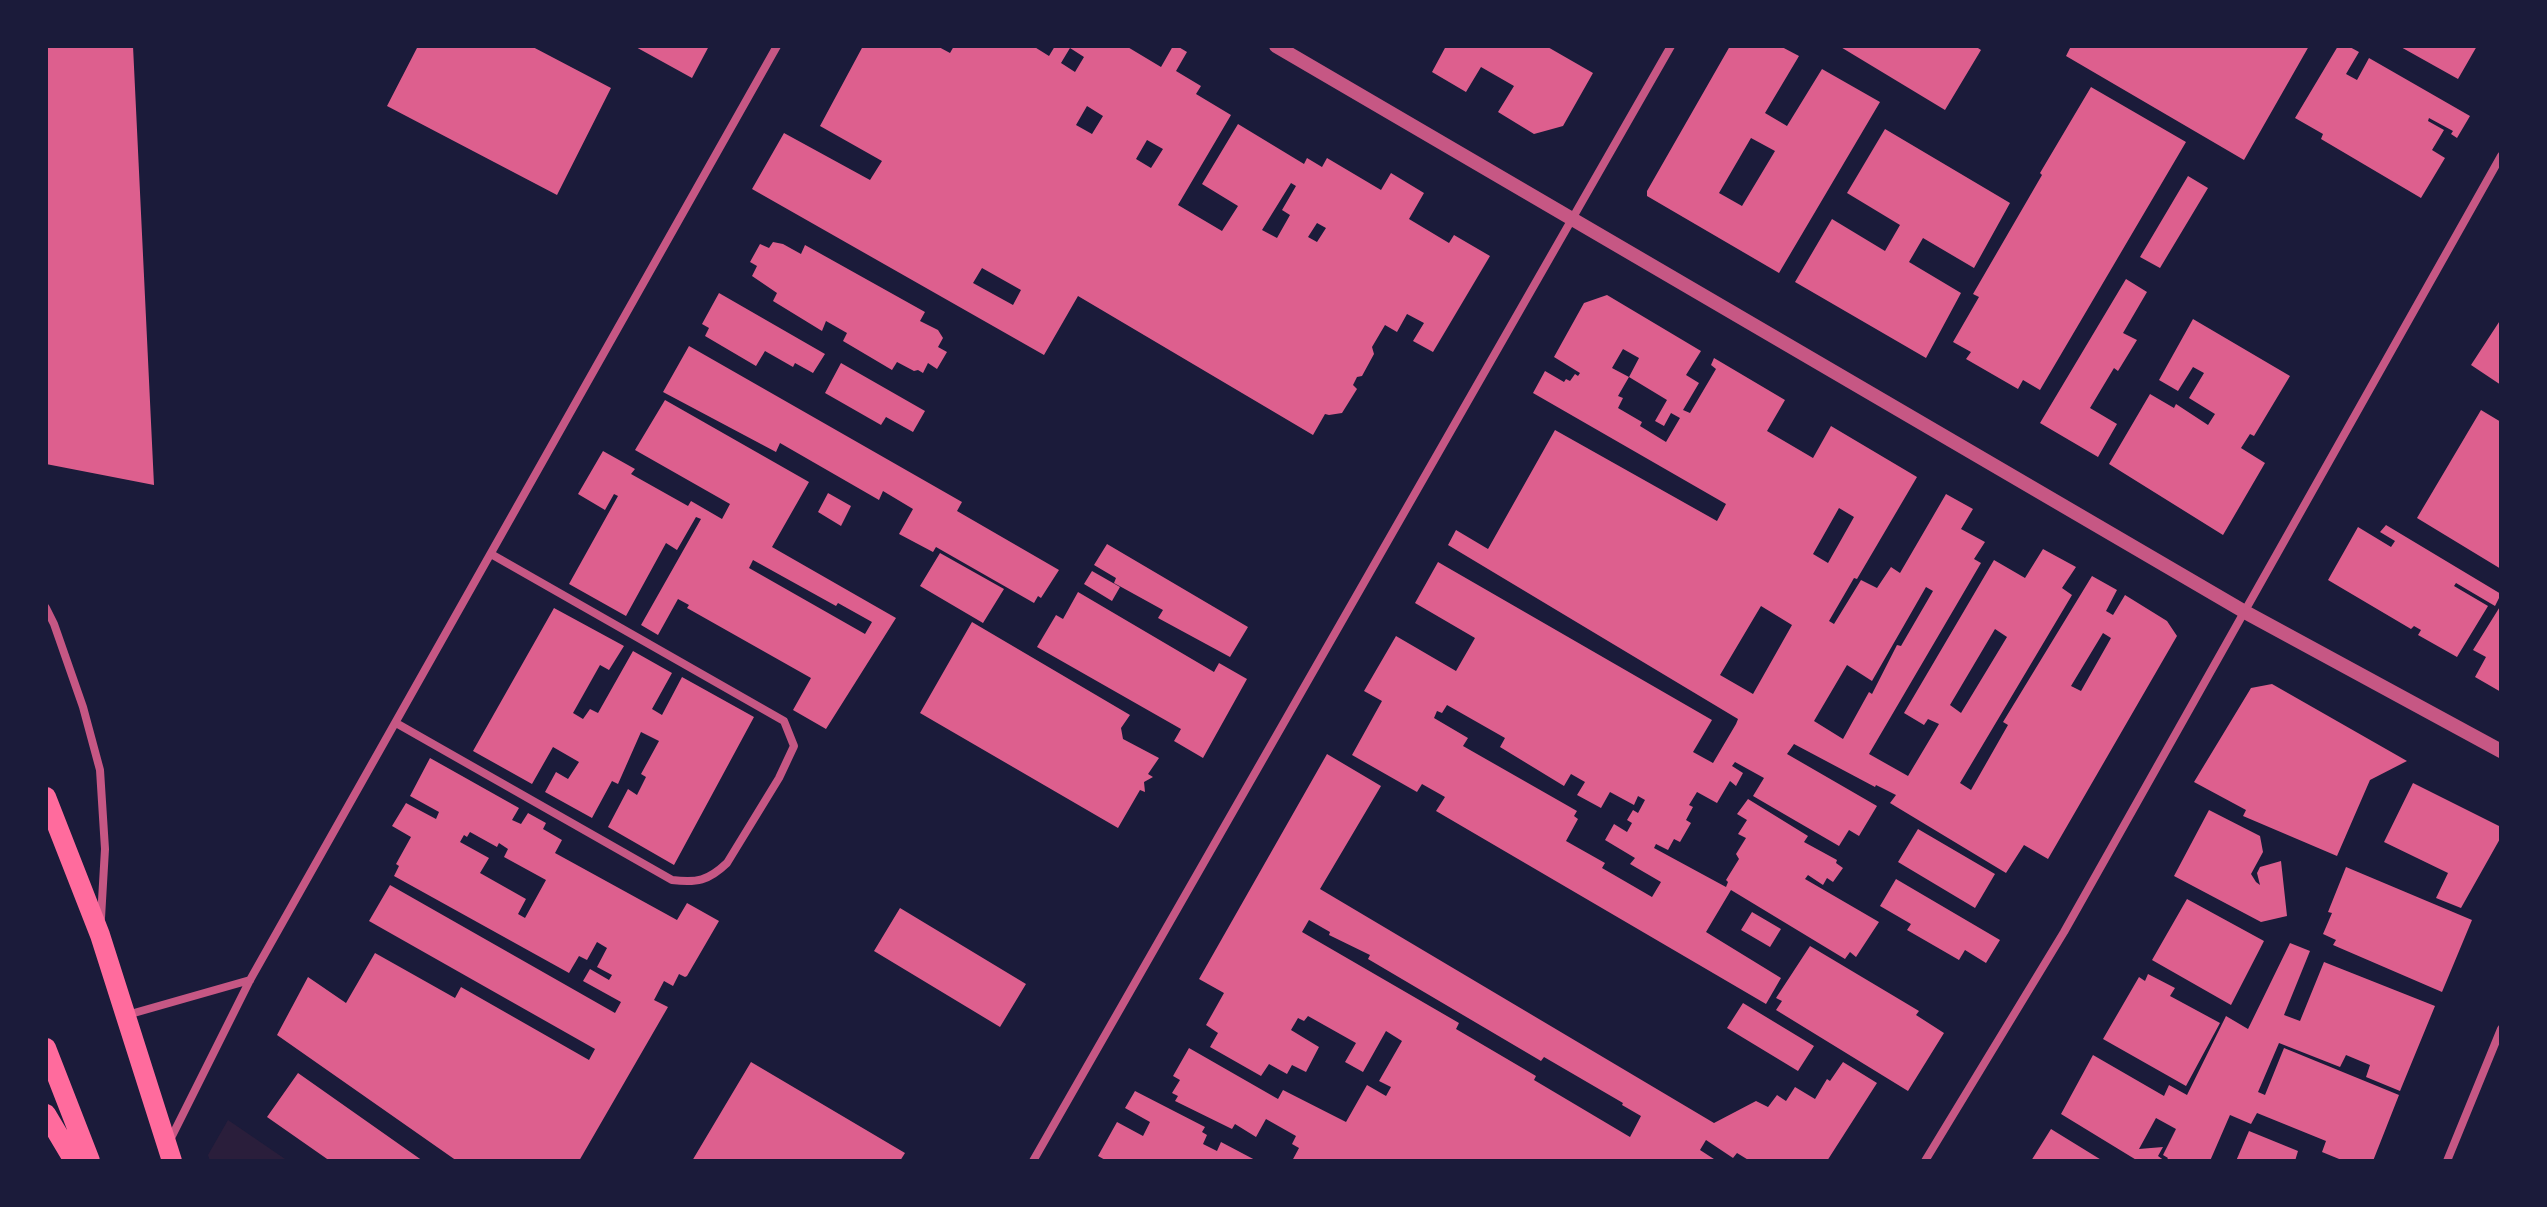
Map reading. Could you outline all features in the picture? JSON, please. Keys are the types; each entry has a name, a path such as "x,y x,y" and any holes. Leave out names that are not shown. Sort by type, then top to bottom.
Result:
{"main road":[{"path":"46,797 100,935 169,1153"},
{"path":"46,1048 90,1161"},
{"path":"46,1114 74,1161"}],"street":[{"path":"169,1153 250,980 777,46"},
{"path":"1276,46 2245,612 2501,751"},
{"path":"1033,1161 1671,46"},
{"path":"1925,1161 2064,932 2501,156"},
{"path":"396,723 672,880 705,880 727,863 779,778 794,746 784,721 491,554"},
{"path":"46,608 78,694 100,770 105,849 100,935"},
{"path":"124,1015 250,980"},
{"path":"2447,1161 2501,1029"}],"shaded area":[{"path":"228,1120 288,1161 210,1161 208,1155"}],"building":[{"path":"46,46 133,46 154,485 46,464"},
{"path":"418,46 531,46 611,88 557,195 387,106"},
{"path":"634,46 709,46 692,78"},
{"path":"863,46 937,46 950,53 954,46 1033,46 1049,56 1055,46 1126,46 1161,67 1173,46 1177,46 1187,52 1176,71 1201,86 1196,94 1231,115 1178,205 1222,231 1238,206 1202,184 1238,124 1304,164 1307,158 1322,167 1327,158 1381,190 1391,173 1424,193 1409,219 1449,243 1454,235 1490,256 1433,352 1413,341 1424,323 1407,314 1397,332 1385,325 1372,347 1374,354 1362,376 1357,377 1353,385 1357,389 1342,413 1325,414 1313,435 1078,296 1044,355 752,189 784,133 870,180 882,161 820,126","holes":["1070,48 1084,57 1075,72 1061,63","1087,106 1103,116 1092,134 1076,125","1147,140 1163,149 1151,168 1136,159","1291,183 1296,186 1282,210 1290,215 1277,238 1262,230","1317,223 1326,228 1317,242 1308,237","982,268 1021,290 1013,305 973,283"]},
{"path":"1446,46 1546,46 1593,73 1563,126 1534,134 1498,112 1514,86 1481,67 1466,92 1432,72"},
{"path":"1730,46 1780,46 1799,56 1765,113 1787,126 1822,69 1880,102 1779,273 1647,196 1647,191","holes":["1751,138 1775,151 1742,206 1719,193"]},
{"path":"1839,46 1975,46 1981,50 1945,110"},
{"path":"2071,46 2309,46 2244,160 2066,56"},
{"path":"2338,46 2348,46 2359,52 2346,74 2357,80 2369,58 2470,116 2457,138 2451,134 2453,131 2429,118 2428,121 2444,130 2432,150 2445,158 2421,198 2321,139 2323,134 2295,118"},
{"path":"2399,46 2477,46 2458,79"},
{"path":"2091,87 2186,142 2040,390 2023,380 2018,389 1966,359 1971,352 1953,342 1979,297 1973,294"},
{"path":"1885,129 2010,203 1974,268 1923,238 1909,262 1961,293 1926,358 1795,282 1832,219 1885,251 1900,225 1847,193"},
{"path":"2188,176 2208,188 2160,268 2140,257"},
{"path":"773,242 801,254 805,245 925,312 920,321 938,330 943,338 938,347 947,352 937,369 928,363 923,373 897,362 892,370 843,341 847,333 826,321 822,331 773,301 777,293 752,276 757,266 750,262 760,244 769,248"},
{"path":"2126,279 2147,292 2123,333 2137,340 2118,371 2114,368 2090,408 2117,424 2098,457 2040,423"},
{"path":"719,293 825,354 813,373 795,363 793,367 765,351 756,366 705,336 709,328 702,324"},
{"path":"1607,295 1701,351 1686,375 1699,383 1683,410 1690,413 1716,369 1711,365 1714,358 1785,400 1767,431 1813,458 1831,426 1917,477 1829,621 1834,624 1861,580 1877,588 1891,567 1900,573 1946,494 1973,509 1961,529 1985,542 1974,559 1981,563 1869,754 1908,776 1939,724 1928,719 1924,725 1904,713 1994,560 2025,578 2043,549 2076,567 2062,588 2072,595 1960,783 1971,790 2008,725 2003,722 2092,576 2117,590 2106,611 2113,615 2125,595 2167,621 2177,636 2048,859 2024,845 2006,873 1890,803 1896,795 1794,744 1787,754 1877,806 1859,836 1849,830 1839,846 1753,796 1764,778 1735,762 1732,766 1743,773 1736,786 1730,781 1717,803 1697,792 1689,805 1693,807 1686,820 1691,823 1680,842 1674,839 1668,850 1656,844 1654,848 1726,887 1726,880 1739,859 1736,854 1746,838 1738,834 1747,820 1737,814 1748,799 1808,836 1804,842 1837,860 1836,863 1843,868 1833,882 1827,878 1823,885 1808,875 1805,879 1879,922 1856,957 1850,952 1845,959 1731,890 1706,932 1781,978 1766,1004 1436,811 1445,797 1422,784 1417,792 1352,755 1382,701 1364,691 1396,636 1456,671 1475,638 1415,603 1438,562 1712,720 1693,752 1713,763 1736,724 1738,719 1448,545 1456,530 1488,549 1555,430 1717,521 1726,504 1533,393 1545,371 1564,382 1580,373 1554,357 1584,303","holes":["1623,349 1639,358 1629,377 1612,368","1629,377 1667,400 1655,421 1664,426 1671,413 1680,418 1666,442 1640,426 1642,422 1618,408 1623,398 1618,396","1839,508 1854,517 1828,563 1813,554","1926,587 1933,591 1901,646 1897,645 1872,694 1869,692 1843,739 1814,721 1847,665 1872,681","1761,606 1792,625 1753,694 1720,675","1995,629 2007,637 1961,713 1950,705","2103,633 2111,638 2081,691 2071,686","1447,705 1505,738 1500,747 1564,786 1571,774 1585,782 1577,795 1601,808 1610,792 1634,805 1638,796 1645,800 1638,813 1633,810 1627,820 1632,823 1627,832 1614,824 1605,840 1635,858 1630,864 1661,882 1652,897 1602,868 1605,863 1566,841 1578,819 1574,816 1577,811 1463,746 1468,738 1434,718 1437,711 1442,713"]},
{"path":"2193,319 2290,376 2254,436 2250,434 2241,448 2265,463 2223,535 2109,464 2150,394 2174,408 2176,404 2208,425 2215,414 2189,398 2204,373 2193,367 2178,391 2159,380"},
{"path":"2501,319 2501,385 2471,365"},
{"path":"689,346 962,502 957,511 1059,570 1041,598 1038,596 1034,603 936,547 933,552 899,534 913,509 883,491 879,500 780,443 776,452 663,392"},
{"path":"841,363 925,411 913,432 886,417 881,425 825,393"},
{"path":"665,400 809,482 772,547 896,618 826,729 793,710 811,678 687,608 689,605 678,599 658,635 641,625 701,519 696,517 677,550 666,543 626,616 569,584 618,496 614,494 605,510 578,494 603,451 635,469 631,474 688,506 691,501 722,519 730,504 635,450","holes":["753,560 836,606 838,603 872,622 865,634 749,568"]},
{"path":"2481,410 2501,422 2501,569 2417,518"},
{"path":"828,493 851,506 841,526 818,512"},
{"path":"2386,525 2501,594 2495,606 2456,583 2454,586 2488,606 2457,657 2418,635 2421,630 2414,626 2411,629 2328,580 2358,527 2391,547 2395,541 2380,532"},
{"path":"1107,544 1248,627 1230,657 1158,618 1163,610 1114,583 1116,578 1094,565"},
{"path":"940,553 1004,589 983,623 920,586"},
{"path":"1092,571 1120,587 1112,601 1084,584"},
{"path":"1078,592 1214,672 1219,663 1247,679 1203,758 1174,741 1181,729 1037,647 1056,615 1063,619"},
{"path":"2501,605 2501,692 2475,677 2486,657 2473,650"},
{"path":"554,608 624,646 609,670 600,665 573,713 583,719 590,709 598,713 633,651 672,673 652,709 662,715 682,677 754,717 674,865 608,827 628,789 637,795 646,777 641,774 659,741 641,732 618,784 612,781 592,818 545,792 556,772 568,779 579,762 553,747 532,784 473,751"},
{"path":"972,622 1130,715 1121,728 1123,739 1159,758 1148,774 1153,777 1144,782 1145,792 1140,790 1118,828 920,713"},
{"path":"2272,684 2407,761 2370,780 2337,856 2243,816 2246,810 2194,782 2251,688"},
{"path":"1327,754 1381,786 1320,889 1714,1123 1756,1101 1768,1107 1777,1095 1786,1101 1795,1087 1815,1099 1827,1079 1830,1081 1843,1062 1877,1083 1827,1161 1750,1161 1737,1153 1733,1158 1706,1140 1700,1150 1717,1161 1292,1161 1299,1148 1292,1144 1296,1136 1266,1119 1256,1137 1235,1124 1232,1129 1175,1101 1178,1096 1172,1093 1180,1080 1173,1076 1189,1048 1278,1099 1283,1090 1346,1122 1367,1085 1386,1096 1391,1087 1379,1081 1402,1041 1386,1031 1363,1072 1345,1062 1356,1043 1308,1016 1304,1021 1298,1018 1291,1030 1319,1047 1306,1072 1292,1065 1287,1074 1269,1064 1261,1076 1210,1047 1218,1033 1206,1025 1224,993 1199,979","holes":["1309,920 1330,932 1329,935 1370,955 1368,959 1541,1061 1544,1057 1623,1103 1641,1116 1630,1137 1456,1029 1459,1023 1302,932"]},
{"path":"430,758 519,808 512,820 521,824 528,813 546,823 543,829 562,840 555,853 677,920 687,903 719,921 687,976 679,974 673,986 664,981 654,1000 668,1007 579,1161 457,1161 277,1035 308,977 346,1003 375,953 455,998 461,987 589,1060 595,1049 369,921 390,885 615,1013 621,1002 583,981 590,969 609,980 612,975 597,967 607,948 597,942 587,960 579,956 569,973 394,876 399,866 396,864 411,837 392,826 406,803 436,819 439,812 410,796","holes":["470,832 497,847 499,843 508,849 504,857 546,880 525,918 518,914 526,899 480,873 489,858 460,842"]},
{"path":"2413,783 2501,827 2501,837 2461,908 2436,898 2448,873 2384,842"},
{"path":"2209,810 2260,836 2263,852 2251,874 2260,885 2257,873 2260,867 2281,861 2287,916 2261,922 2174,876"},
{"path":"1918,829 1995,874 1975,908 1898,862"},
{"path":"2346,867 2472,920 2442,992 2333,945 2336,940 2323,934 2332,913 2328,912"},
{"path":"1896,879 2000,940 1986,963 1965,950 1959,960 1907,930 1911,924 1880,906"},
{"path":"2187,899 2264,941 2231,1005 2152,960"},
{"path":"900,908 1026,984 1000,1027 874,951"},
{"path":"1752,912 1781,929 1770,947 1741,930"},
{"path":"2290,943 2310,951 2284,1015 2300,1021 2324,962 2435,1006 2400,1091 2366,1077 2370,1065 2346,1055 2340,1067 2279,1043 2258,1092 2265,1095 2284,1048 2399,1095 2373,1161 2344,1161 2322,1152 2326,1141 2257,1113 2251,1124 2230,1115 2210,1161 2166,1161 2168,1158 2163,1155 2176,1129 2156,1118 2139,1149 2163,1147 2158,1156 2165,1161 2138,1161 2061,1114 2093,1055 2164,1096 2169,1085 2187,1095 2226,1016 2248,1029"},
{"path":"1810,946 1919,1011 1916,1015 1944,1033 1908,1091 1776,1010 1782,1001 1776,998"},
{"path":"2148,974 2175,988 2170,996 2220,1023 2186,1086 2103,1039 2139,977 2145,981"},
{"path":"1743,1003 1814,1046 1798,1071 1727,1028"},
{"path":"751,1062 905,1153 900,1161 692,1161"},
{"path":"298,1073 423,1161 330,1161 267,1117"},
{"path":"1135,1091 1205,1127 1202,1132 1207,1135 1203,1144 1217,1151 1221,1142 1257,1161 1107,1161 1098,1156 1117,1122 1143,1136 1150,1122 1125,1108"},
{"path":"2051,1129 2103,1161 2031,1161"},
{"path":"2249,1131 2298,1151 2295,1161 2236,1161"}]}
